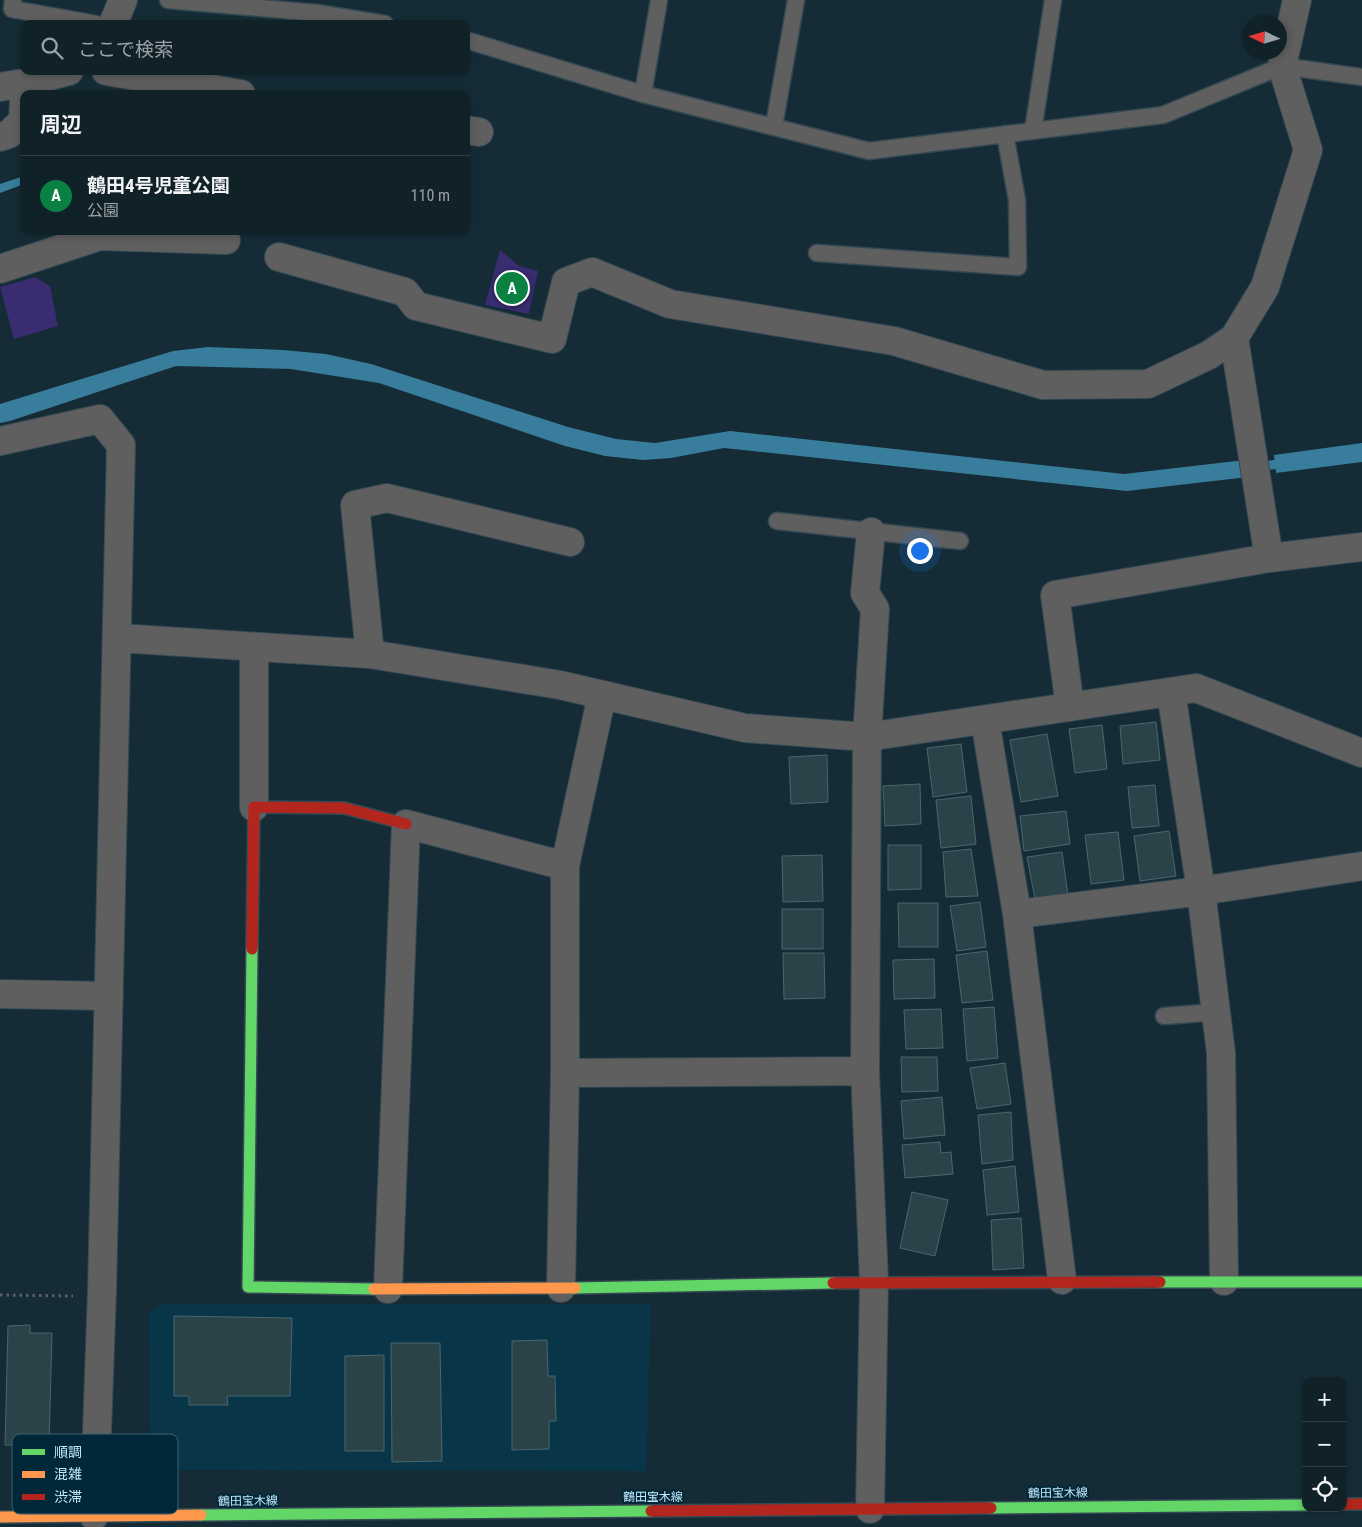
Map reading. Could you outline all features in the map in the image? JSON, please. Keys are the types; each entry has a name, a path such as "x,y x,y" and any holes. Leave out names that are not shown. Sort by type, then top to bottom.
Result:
{"street":[{"path":"115,20 123,0"},
{"path":"279,258 405,292 416,306 552,339 566,282 592,272 670,304 894,342 1043,385 1148,384 1209,355 1234,338 1265,287 1308,150 1282,66 1297,0"},
{"path":"21,90 59,75"},
{"path":"129,75 218,90"},
{"path":"0,137 9,134 20,124"},
{"path":"0,269 100,236 226,240"},
{"path":"1234,338 1269,558"},
{"path":"0,441 100,419 121,444 102,1300 97,1434"},
{"path":"370,654 355,505 388,498 570,542"},
{"path":"870,1509 874,1282 865,1071 867,737 875,609 865,593 871,532"},
{"path":"1070,707 1055,595 1269,558 1362,547"},
{"path":"118,638 370,654 560,685 745,728 867,737 1196,688 1362,753"},
{"path":"254,647 248,1287 388,1289 561,1288 1062,1280 1362,1282"},
{"path":"1171,692 1201,891 1221,1053 1224,1281"},
{"path":"561,1288 565,1073 565,866 602,695"},
{"path":"985,720 1017,914 1062,1280"},
{"path":"254,807 344,808 565,866"},
{"path":"388,1289 406,824"},
{"path":"1017,914 1201,891 1362,866"},
{"path":"0,994 109,996"},
{"path":"565,1073 865,1071"},
{"path":"1347,1504 1362,1504"},
{"name":"鶴田宝木線","path":"0,1517 664,1519 870,1509 1302,1505"}],"lane":[{"path":"13,0 12,9 74,20"},
{"path":"168,0 317,13 360,20"},
{"path":"643,94 660,0"},
{"path":"774,126 796,0"},
{"path":"1033,131 1053,0"},
{"path":"470,41 643,94 869,151 1163,115 1282,66 1362,77"},
{"path":"818,253 1018,267 1017,200 1005,134"},
{"path":"777,521 960,541"},
{"path":"1164,1016 1217,1012"}],"path":[{"path":"0,1295 73,1296"}],"shaded area":[{"path":"20,177 20,186 0,193 0,184"},
{"path":"500,250 519,266 538,271 529,314 485,305"},
{"path":"35,277 50,286 58,326 14,339 0,287"},
{"path":"208,347 326,354 371,364 568,427 616,439 655,443 730,431 1124,474 1245,460 1248,477 1127,491 724,448 671,458 643,460 605,456 565,446 379,383 291,369 176,366 0,423 0,404 173,351"},
{"path":"1362,443 1362,462 1276,473 1274,455"},
{"path":"161,1304 651,1304 646,1471 178,1470 178,1434 150,1434 149,1312"}],"building":[{"path":"1156,722 1160,760 1123,764 1120,726"},
{"path":"1102,725 1107,769 1075,773 1069,729"},
{"path":"1047,734 1058,796 1021,802 1010,740"},
{"path":"961,744 967,792 933,797 927,748"},
{"path":"827,755 828,802 791,804 789,757"},
{"path":"920,784 921,824 885,826 883,786"},
{"path":"1155,785 1159,826 1132,828 1128,787"},
{"path":"971,796 976,844 941,848 936,800"},
{"path":"1066,811 1070,844 1024,851 1020,816"},
{"path":"1169,831 1176,876 1140,881 1134,836"},
{"path":"1118,832 1124,880 1091,884 1085,835"},
{"path":"888,845 921,845 921,889 888,890"},
{"path":"971,849 978,896 946,897 943,852"},
{"path":"1062,852 1068,896 1035,899 1027,857"},
{"path":"822,855 823,901 783,902 782,856"},
{"path":"980,902 986,947 957,951 950,906"},
{"path":"898,903 938,903 938,947 899,947"},
{"path":"782,909 823,909 823,949 782,949"},
{"path":"987,951 993,1000 962,1003 956,955"},
{"path":"783,953 824,953 825,998 784,999"},
{"path":"934,959 935,998 894,999 893,960"},
{"path":"994,1007 998,1058 967,1061 963,1009"},
{"path":"941,1009 943,1048 906,1049 904,1010"},
{"path":"901,1057 937,1057 938,1091 902,1092"},
{"path":"1005,1063 1011,1104 977,1109 970,1068"},
{"path":"942,1097 945,1135 904,1139 901,1101"},
{"path":"1011,1112 1013,1160 982,1164 978,1115"},
{"path":"940,1142 941,1153 951,1152 953,1174 905,1178 902,1145"},
{"path":"1015,1166 1019,1212 987,1215 983,1170"},
{"path":"912,1192 948,1200 935,1256 900,1248"},
{"path":"1021,1218 1024,1268 993,1270 991,1220"},
{"path":"174,1316 292,1318 290,1396 227,1396 228,1405 189,1405 189,1396 174,1396"},
{"path":"30,1325 30,1333 52,1333 49,1434 12,1434 12,1445 5,1445 8,1326"},
{"path":"547,1340 548,1376 555,1376 556,1421 549,1421 549,1449 512,1450 512,1341"},
{"path":"391,1343 440,1343 442,1461 392,1462"},
{"path":"384,1355 384,1451 345,1451 345,1356"}],"waterway":[{"path":"1256,467 1286,463"}],"traffic: fast":[{"path":"252,949 248,1287 374,1289"},
{"path":"1160,1282 1362,1282"},
{"path":"575,1288 833,1283"},
{"path":"991,1508 1302,1505"},
{"path":"201,1515 651,1511"}],"traffic: slow":[{"path":"374,1289 575,1288"},
{"path":"0,1517 201,1515"}],"traffic: jam":[{"path":"252,949 254,807 344,808 406,824"},
{"path":"833,1283 1160,1282"},
{"path":"1347,1504 1362,1504"},
{"path":"651,1511 991,1508"}],"place":[{"name":"鶴田4号児童公園","path":"512,288"}]}
